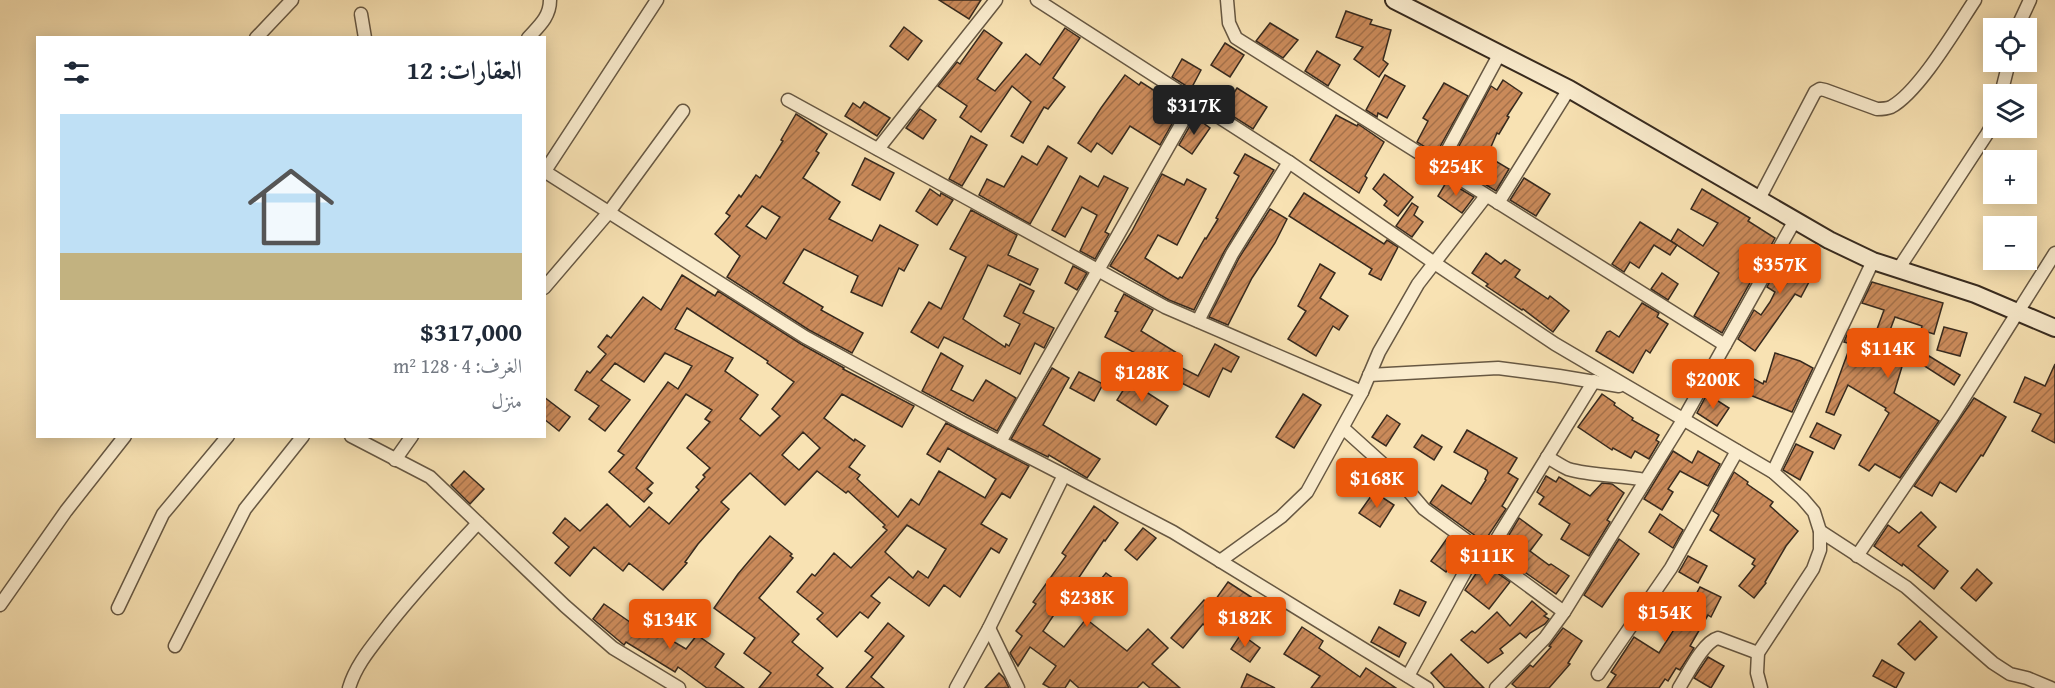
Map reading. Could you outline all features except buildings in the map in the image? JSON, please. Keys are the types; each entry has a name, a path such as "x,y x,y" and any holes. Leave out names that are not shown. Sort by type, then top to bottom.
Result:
{"street":[{"path":"257,36 292,0"},
{"path":"530,36 545,20 550,8 550,0"},
{"path":"546,169 657,0"},
{"path":"878,149 996,0"},
{"path":"1036,0 1289,162 1555,344 1773,472 1802,498 1814,512 1820,531 1820,550 1813,569 1758,653 1757,673 1761,688"},
{"path":"1227,0 1229,22 1236,38 1725,345"},
{"path":"1394,0 1569,89 1829,240 1873,261 1975,294 2055,328"},
{"path":"1759,199 1815,92 1820,89 1825,90 1877,109 1893,106 1916,84 1976,0"},
{"path":"2022,18 2030,0"},
{"path":"361,14 365,36"},
{"path":"1439,166 1500,53"},
{"path":"1498,203 1569,89"},
{"path":"788,100 1165,307 1362,392"},
{"path":"1000,442 1195,100"},
{"path":"546,286 609,212 682,111"},
{"path":"1899,268 1985,138"},
{"path":"1198,321 1232,254 1289,162"},
{"path":"546,172 805,337 1173,532 1426,688"},
{"path":"1220,561 1281,517 1307,492 1362,392 1385,342 1418,284 1486,195"},
{"path":"1496,688 1545,638 1564,612 1683,420 1795,220"},
{"path":"1857,556 1953,415 2055,253"},
{"path":"1773,472 1873,261"},
{"path":"1369,375 1498,368 1627,387"},
{"path":"1408,676 1482,552 1547,457 1594,381"},
{"path":"1343,428 1394,474 1424,509 1564,612"},
{"path":"0,604 66,511 123,438"},
{"path":"118,608 163,514 226,438"},
{"path":"175,646 244,509 301,438"},
{"path":"355,438 430,477 613,648 679,688"},
{"path":"395,459 410,438"},
{"path":"1598,674 1671,568 1737,451"},
{"path":"1547,457 1576,471 1645,480"},
{"path":"956,688 989,628 1064,475"},
{"path":"349,688 352,677 365,656 409,598 478,523"},
{"path":"1820,531 1906,587 1993,663 2010,674 2051,688"},
{"path":"989,628 1017,688"},
{"path":"1679,688 1712,640 1718,638 1758,653"}]}
